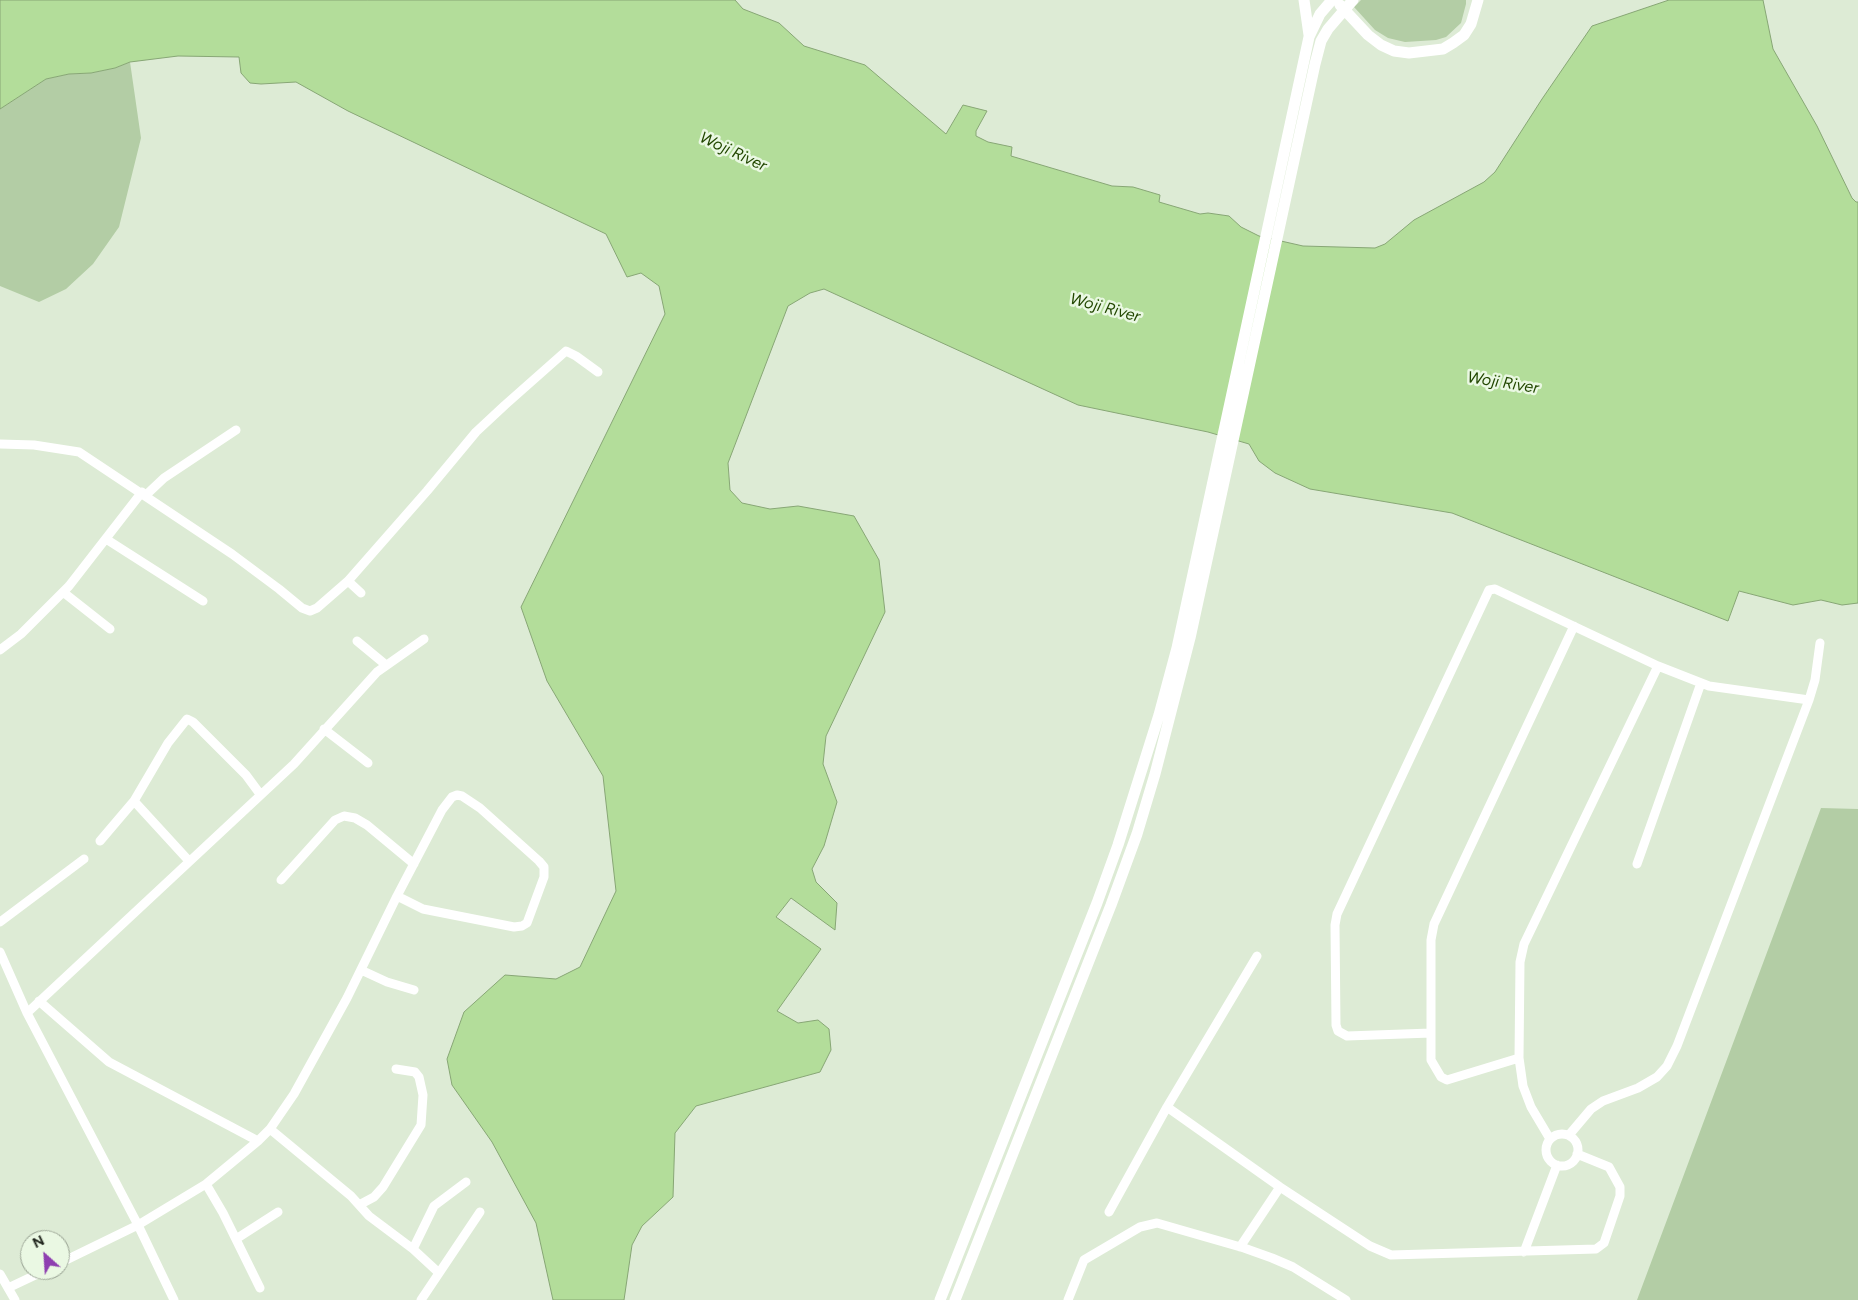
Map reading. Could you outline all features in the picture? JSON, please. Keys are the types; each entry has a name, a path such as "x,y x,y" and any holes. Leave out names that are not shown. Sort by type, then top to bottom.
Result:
{"main road":[{"path":"1304,0 1309,37"},
{"path":"955,1300 1111,905 1137,834 1155,774 1178,686 1222,463 1286,168 1309,37 1320,14 1334,0 1380,46 1394,51 1426,52 1443,49 1464,35 1474,17 1478,0"},
{"path":"1286,168 1321,41 1328,29 1354,0"},
{"path":"1473,0 1474,17"},
{"path":"940,1300 1077,954 1118,845 1159,715 1222,463"}],"street":[{"path":"0,444 34,445 79,452 232,554 302,608 310,611 317,608 348,581 476,432 566,351 598,372"},
{"path":"0,650 22,634 63,592 144,494 164,478 236,430"},
{"path":"106,539 203,602"},
{"path":"348,581 361,593"},
{"path":"1431,1033 1347,1036 1338,1031 1336,1025 1337,914 1489,590 1495,589 1658,666 1709,686 1809,700"},
{"path":"63,592 110,629"},
{"path":"1519,1058 1447,1080 1440,1077 1431,1060 1431,940 1434,924 1574,626"},
{"path":"27,1012 294,764 377,672 424,639"},
{"path":"357,641 386,666"},
{"path":"1569,1135 1591,1109 1614,1096 1638,1088 1656,1077 1667,1066 1678,1046 1809,700 1815,680 1820,643"},
{"path":"1550,1139 1531,1108 1523,1086 1519,1058 1520,962 1524,944 1658,666"},
{"path":"1637,864 1701,683"},
{"path":"100,842 134,801 168,743 187,719 193,722 239,769 260,794"},
{"path":"324,729 368,762"},
{"path":"70,1258 138,1225 206,1184 270,1129 294,1094 361,970 398,896 414,864 442,810 452,797 462,796 480,808 544,867 544,877 526,923 522,926 514,927 423,908 398,896"},
{"path":"134,801 189,861"},
{"path":"281,880 335,820 344,816 355,818 367,825 414,864"},
{"path":"0,922 84,859"},
{"path":"0,952 27,1012 138,1225 174,1300"},
{"path":"1109,1212 1167,1107 1257,956"},
{"path":"361,970 386,982 414,990"},
{"path":"0,976 9,972"},
{"path":"39,1002 109,1062 258,1141"},
{"path":"359,1205 374,1197 383,1187 421,1126 423,1095 419,1077 415,1072 396,1069"},
{"path":"1167,1107 1280,1187 1370,1246 1391,1255 1596,1249 1604,1243 1620,1196 1620,1187 1609,1167 1578,1154"},
{"path":"270,1129 351,1196 369,1216 412,1249 439,1273"},
{"path":"1558,1134 1569,1135 1577,1143 1578,1154 1571,1163 1562,1166 1556,1165 1546,1155 1546,1145 1550,1139 1558,1134"},
{"path":"1524,1252 1556,1165"},
{"path":"412,1249 434,1206 466,1182"},
{"path":"206,1184 260,1288"},
{"path":"1240,1247 1280,1187"},
{"path":"236,1239 278,1212"},
{"path":"421,1300 480,1212"},
{"path":"1068,1300 1084,1260 1140,1227 1157,1223 1240,1247 1293,1268 1346,1300"},
{"path":"0,1274 15,1300"},
{"path":"8,1288 25,1280"}],"shaded area":[{"path":"1361,0 1466,0 1466,4 1461,23 1446,37 1436,40 1405,42 1388,38 1375,30 1354,7"},
{"path":"130,62 141,138 119,227 93,264 66,289 39,302 0,286 0,109 46,79 69,74 91,73 115,68"},
{"path":"1821,808 1858,809 1858,1300 1637,1300"}],"water":[{"name":"Woji River","path":"0,0 735,0 743,9 779,23 804,46 865,65 946,134 963,105 987,111 976,131 976,136 988,142 1012,147 1011,156 1112,186 1133,187 1160,195 1159,202 1200,214 1208,213 1229,216 1241,227 1259,236 1303,246 1375,248 1385,244 1414,220 1484,182 1495,172 1592,26 1669,0 1763,0 1773,49 1817,126 1852,198 1858,202 1858,603 1842,605 1821,600 1793,605 1739,591 1728,621 1452,513 1310,489 1275,473 1259,461 1249,444 1208,432 1078,405 824,289 810,293 788,306 728,463 730,490 742,503 770,509 798,506 854,516 879,560 885,612 826,736 823,764 837,802 824,846 812,869 816,882 837,903 835,930 791,898 776,917 821,949 777,1011 798,1023 818,1020 829,1029 831,1050 820,1072 696,1106 675,1133 673,1197 642,1226 632,1245 624,1300 553,1300 536,1223 492,1142 452,1085 447,1059 464,1012 505,975 556,979 580,967 616,891 603,776 547,681 521,607 665,314 659,286 641,273 627,277 606,234 348,111 296,82 250,83 241,73 239,57 178,56 130,62 115,68 91,73 69,74 46,79 0,109"}]}
